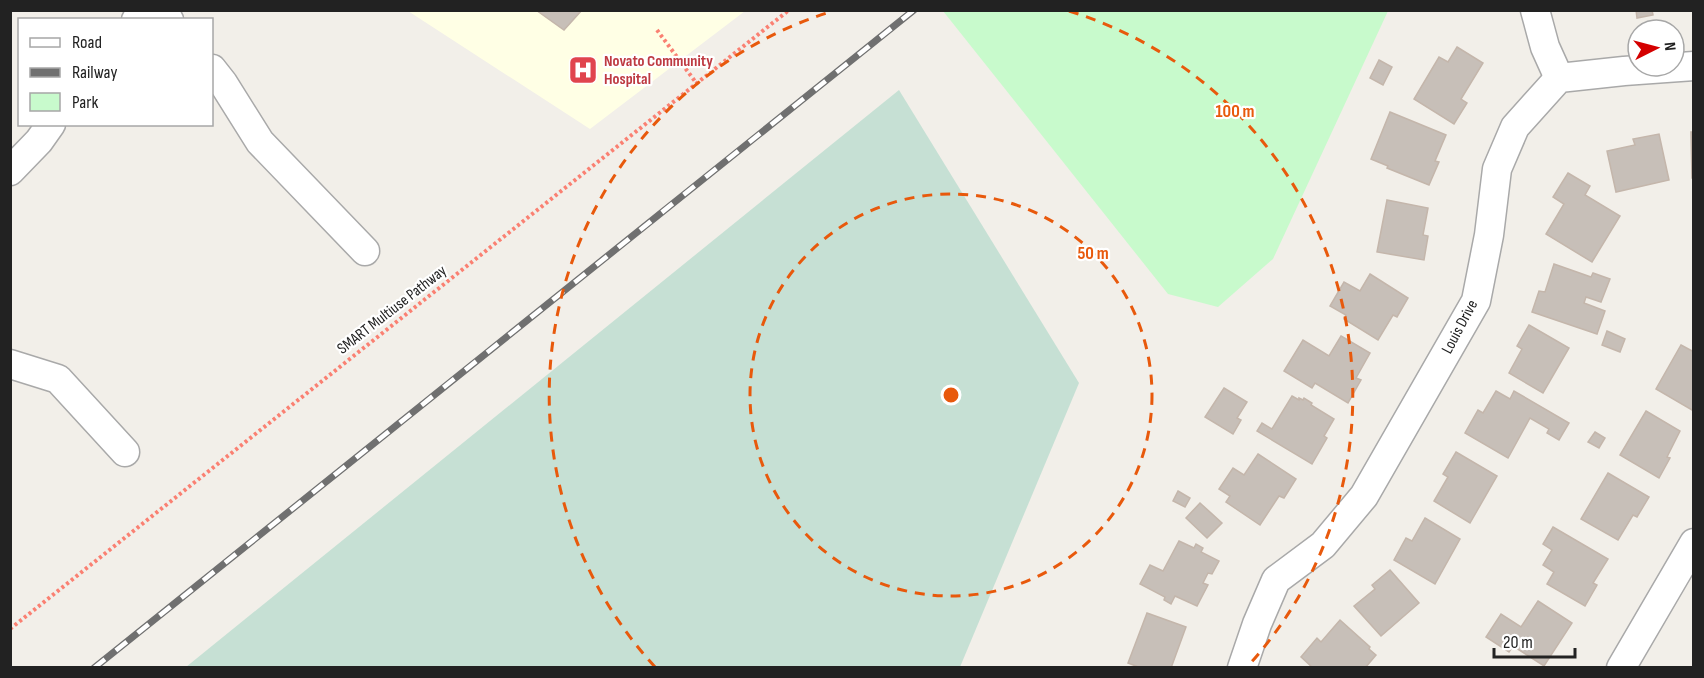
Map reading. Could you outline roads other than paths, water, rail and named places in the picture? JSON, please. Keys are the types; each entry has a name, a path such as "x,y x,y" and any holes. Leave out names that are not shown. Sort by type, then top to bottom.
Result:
{"street":[{"path":"1533,11 1559,78 1694,66"},
{"path":"213,70 260,142 365,251"},
{"name":"Louis Drive","path":"1242,668 1257,624 1276,580 1323,545 1364,496 1476,301 1489,236 1497,170 1515,127 1559,78"},
{"path":"10,171 39,141 50,126"},
{"path":"10,364 58,378 125,452"},
{"path":"1621,668 1694,543"}],"railway":[{"path":"94,668 914,10"}],"place":[{"name":"Novato Community Hospital","path":"583,70"}]}
